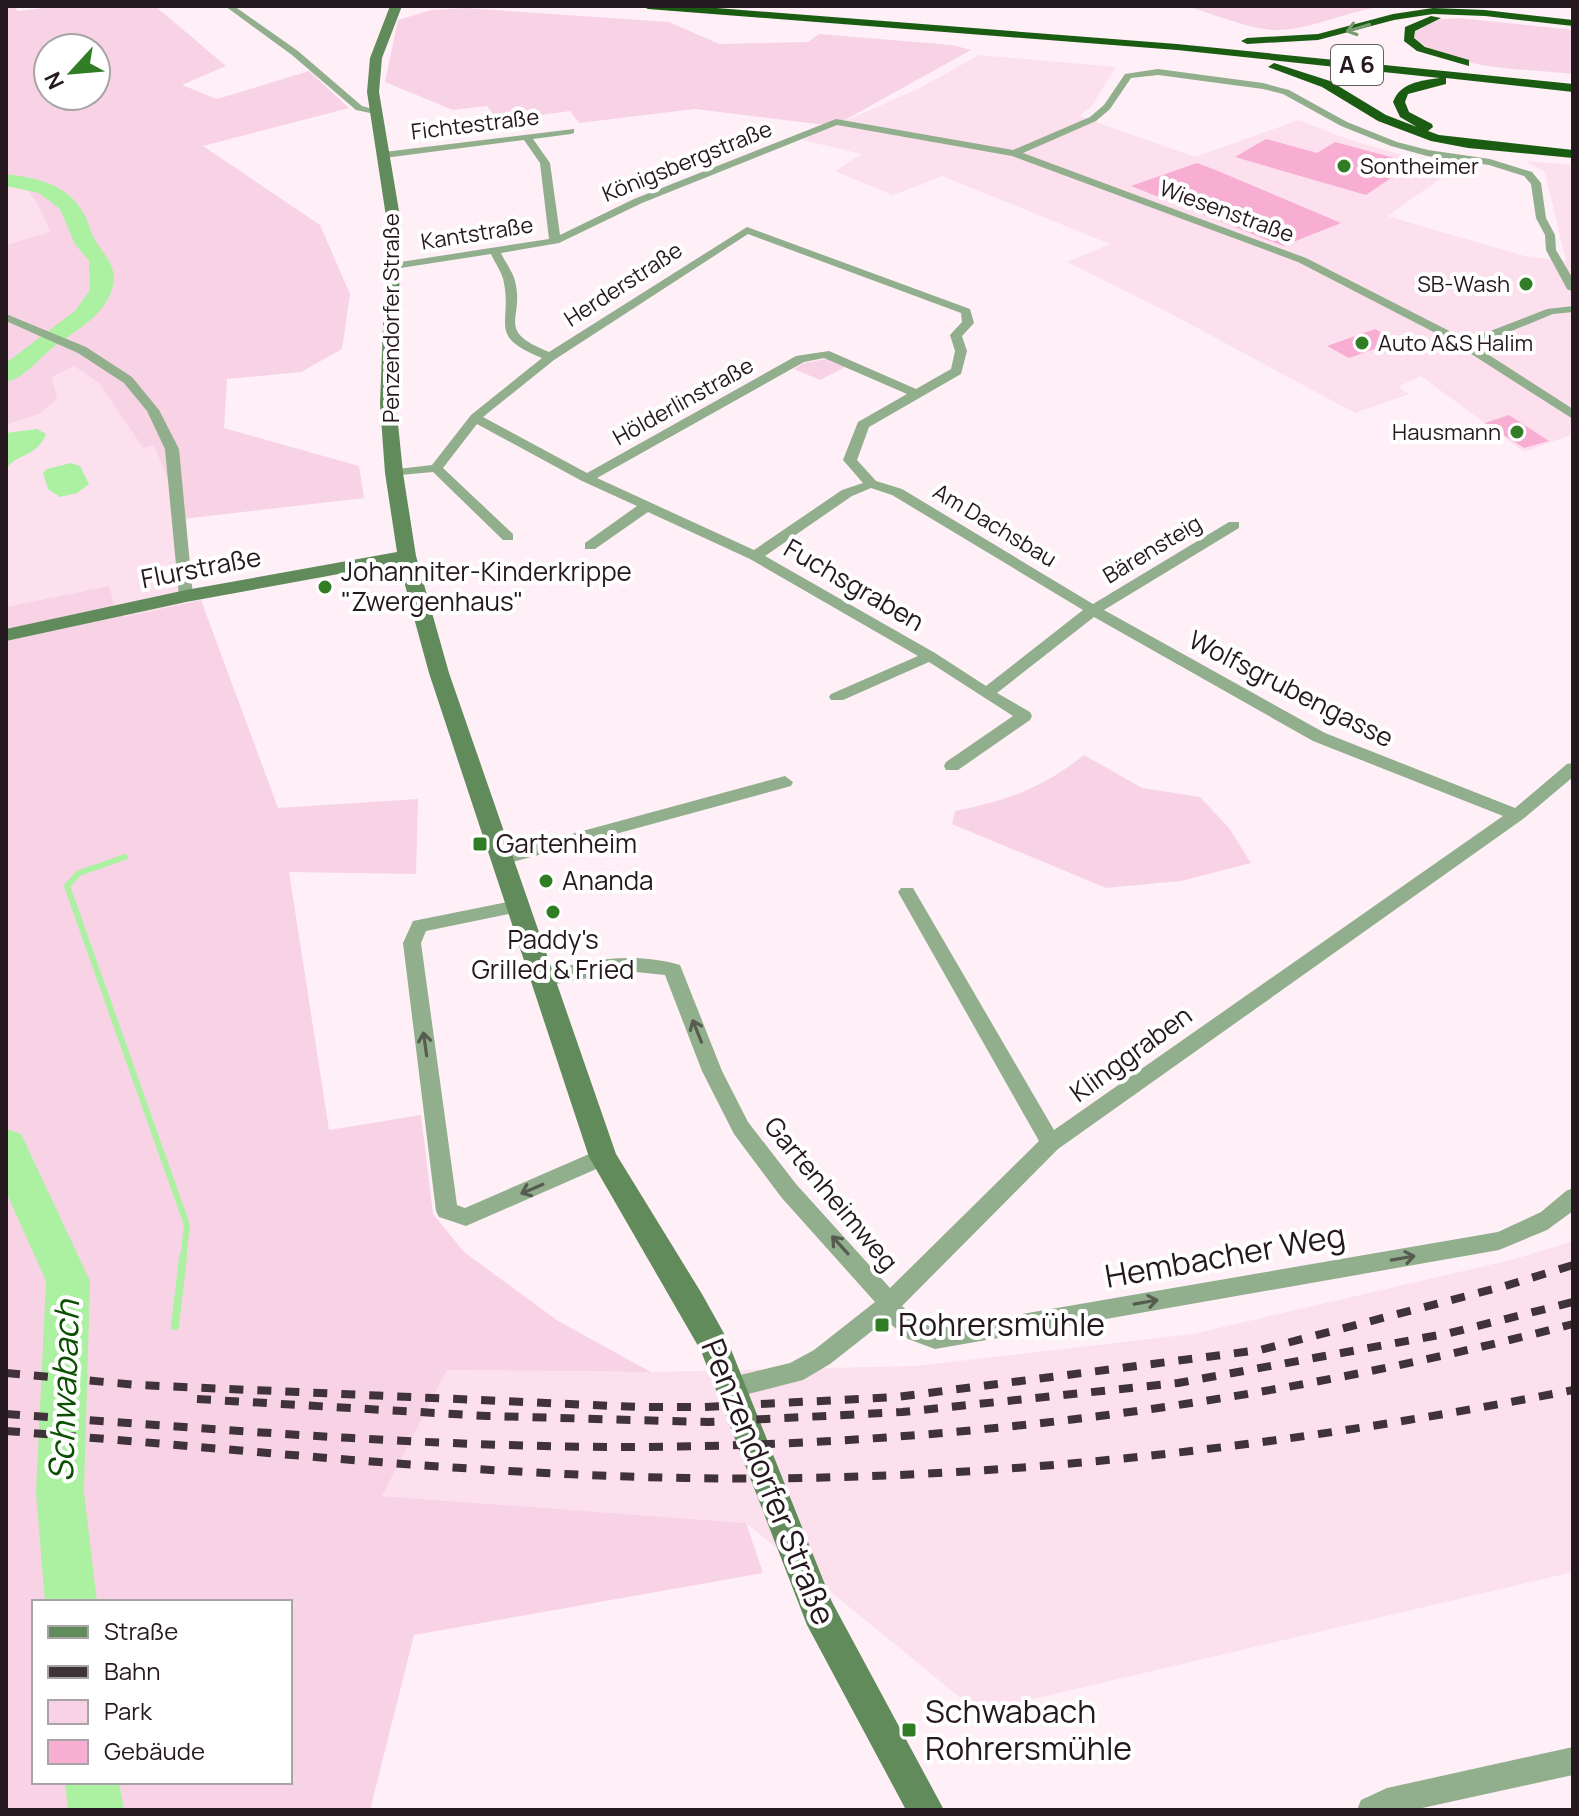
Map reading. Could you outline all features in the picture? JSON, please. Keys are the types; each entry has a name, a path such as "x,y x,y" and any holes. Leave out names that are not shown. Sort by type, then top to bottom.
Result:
{"highway":[{"name":"A 6","path":"648,6 1175,44"},
{"name":"A 6","path":"749,6 1531,79 1573,80"},
{"path":"1175,44 1318,37 1393,17 1433,11 1485,13 1573,25"},
{"path":"1531,79 1434,55 1412,44 1406,33 1424,21 1460,16 1573,25"},
{"path":"1175,44 1299,74 1326,84 1382,118 1436,138 1468,144 1573,151"},
{"name":"A 6","path":"1531,79 1573,88"},
{"path":"1531,79 1437,82 1403,92 1399,102 1404,114 1417,122 1462,138 1573,151"}],"main road":[{"name":"Penzendorfer Straße","path":"396,6 376,58 373,92 391,192 394,266 388,361 394,473 407,556 439,673 603,1157 692,1303 732,1387 819,1613 926,1810"},
{"name":"Flurstraße","path":"6,635 186,596 407,556"}],"street":[{"path":"229,6 295,53 359,108 375,111"},
{"path":"1014,153 1093,119 1107,107 1128,76 1158,72 1263,86 1286,92 1344,124 1394,144 1501,164 1528,174 1536,183 1541,218 1550,235 1551,250 1573,289"},
{"name":"Wiesenstraße","path":"836,122 1014,153 1302,260 1466,345 1573,415"},
{"name":"Königsbergstraße","path":"555,241 638,201 836,122"},
{"name":"Fichtestraße","path":"384,155 571,131"},
{"name":"Kantstraße","path":"394,266 555,241 545,163 528,138"},
{"name":"Herderstraße","path":"436,468 475,418 550,357 747,230 966,311 968,323 956,335 961,351 957,371 917,394"},
{"path":"495,252 510,282 509,325 515,338 525,347 550,357"},
{"path":"1466,345 1551,311 1573,309"},
{"path":"6,317 82,350 128,380 153,410 172,449 186,596"},
{"name":"Hölderlinstraße","path":"587,478 800,359 825,354 917,394"},
{"path":"871,484 850,460 863,425 917,394"},
{"path":"475,418 587,478"},
{"path":"394,473 436,468 508,537"},
{"name":"Fuchsgraben","path":"587,478 755,556 930,656 1024,716 952,766"},
{"name":"Fuchsgraben","path":"755,556 847,493 871,484"},
{"name":"Am Dachsbau","path":"871,484 897,492 1093,610"},
{"path":"590,546 647,506"},
{"name":"Bärensteig","path":"1093,610 1234,525"},
{"path":"987,693 1093,610"},
{"name":"Wolfsgrubengasse","path":"1093,610 1319,737 1517,815"},
{"name":"Fuchsgraben","path":"837,697 930,656"},
{"name":"Klinggraben","path":"732,1387 795,1373 822,1357 887,1306 1051,1143 1517,815 1573,768"},
{"path":"502,859 785,782"},
{"path":"907,892 1051,1143"},
{"path":"517,906 419,926 412,943 447,1211 466,1217 603,1157"},
{"name":"Gartenheimweg","path":"545,979 610,966 655,963 673,970 720,1087 740,1126 766,1163 878,1287 887,1306"},
{"name":"Hembacher Weg","path":"887,1306 919,1335 935,1339 1499,1241 1535,1227 1564,1208 1573,1197"},
{"path":"1384,1807 1573,1761"}],"shaded area":[{"path":"979,55 1116,67 1091,107 1079,116 1195,157 1299,120 1347,139 1453,170 1387,216 1528,257 1566,261 1545,172 1526,161 1573,165 1573,434 1524,452 1421,376 1398,387 1409,394 1355,413 1164,310 1067,262 1110,244 942,176 893,195 835,171 862,154 802,140 920,88"},
{"path":"6,182 13,183 37,199 50,232 6,245"},
{"path":"74,366 100,384 143,448 154,445 183,519 183,604 124,617 114,605 108,586 6,607 6,425 39,414 52,377"},
{"path":"37,429 46,434 42,442 6,470 6,433"},
{"path":"71,463 80,466 89,484 77,493 60,497 48,489 43,473 47,469"},
{"path":"1573,1241 1573,1572 978,1712 746,1523 381,1496 447,1370 651,1372 916,1366 1193,1334 1515,1259"}],"green space":[{"path":"6,6 14,6 18,11 61,6 155,6 226,66 182,85 217,99 309,71 349,108 203,146 320,225 350,294 342,349 301,372 227,379 224,428 359,466 364,498 183,519 154,445 143,448 100,384 74,366 52,377 57,399 39,414 6,425 6,245 50,232 35,200 15,184 6,182"},
{"path":"1388,6 1292,29 1269,30 1193,8"},
{"path":"465,8 669,22 719,44 808,42 819,34 952,45 971,50 834,126 695,109 579,123 570,111 498,121 487,106 453,110 385,82 398,20 432,10"},
{"path":"1459,18 1573,30 1573,74 1469,62 1430,49 1413,38 1415,28 1435,20"},
{"path":"826,359 845,367 820,380 794,369 804,363"},
{"path":"109,586 114,605 124,617 201,600 278,808 418,799 416,874 289,872 329,1130 421,1115 433,1214 464,1252 558,1321 651,1372 447,1370 382,1496 746,1523 763,1573 414,1635 370,1810 6,1810 6,607"},
{"path":"1084,755 1142,788 1200,797 1229,828 1251,863 1181,881 1106,888 952,824 955,811 1023,792 1053,777"}],"building":[{"name":"Sontheimer","path":"1266,139 1317,153 1335,142 1413,163 1366,195 1235,157"},
{"path":"1197,163 1341,223 1283,246 1131,186"},
{"name":"Auto A&S Halim","path":"1375,329 1397,341 1349,358 1327,346"},
{"name":"Hausmann","path":"1509,415 1549,441 1524,448 1485,423"}],"waterway":[{"name":"Schwabach","path":"6,180 46,189 70,207 86,244 100,260 101,290 83,316 45,342 6,375"},
{"path":"125,857 79,873 67,886 187,1225 183,1259"},
{"name":"Schwabach","path":"6,1146 68,1281 60,1492 71,1600"},
{"path":"175,1326 183,1257"},
{"name":"Schwabach","path":"92,1784 96,1810"}],"railway":[{"path":"6,1373 138,1385 638,1407 703,1407 897,1397 1260,1350 1505,1286 1573,1265"},
{"path":"197,1399 487,1416 708,1422 902,1412 1178,1383 1450,1333 1573,1302"},
{"path":"6,1414 475,1444 632,1447 869,1439 988,1429 1224,1398 1341,1377 1573,1324"},
{"path":"6,1431 515,1471 600,1476 797,1478 909,1475 1131,1458 1353,1429 1573,1390"}],"place":[{"name":"Sontheimer","path":"1344,166"},
{"name":"SB-Wash","path":"1526,284"},
{"name":"Auto A&S Halim","path":"1362,343"},
{"name":"Hausmann","path":"1517,432"},
{"name":"Johanniter-Kinderkrippe \"Zwergenhaus\"","path":"325,587"},
{"name":"Gartenheim","path":"480,844"},
{"name":"Ananda","path":"546,881"},
{"name":"Paddy's Grilled & Fried","path":"553,912"},
{"name":"Rohrersmühle","path":"882,1325"},
{"name":"Schwabach Rohrersmühle","path":"909,1730"}]}
